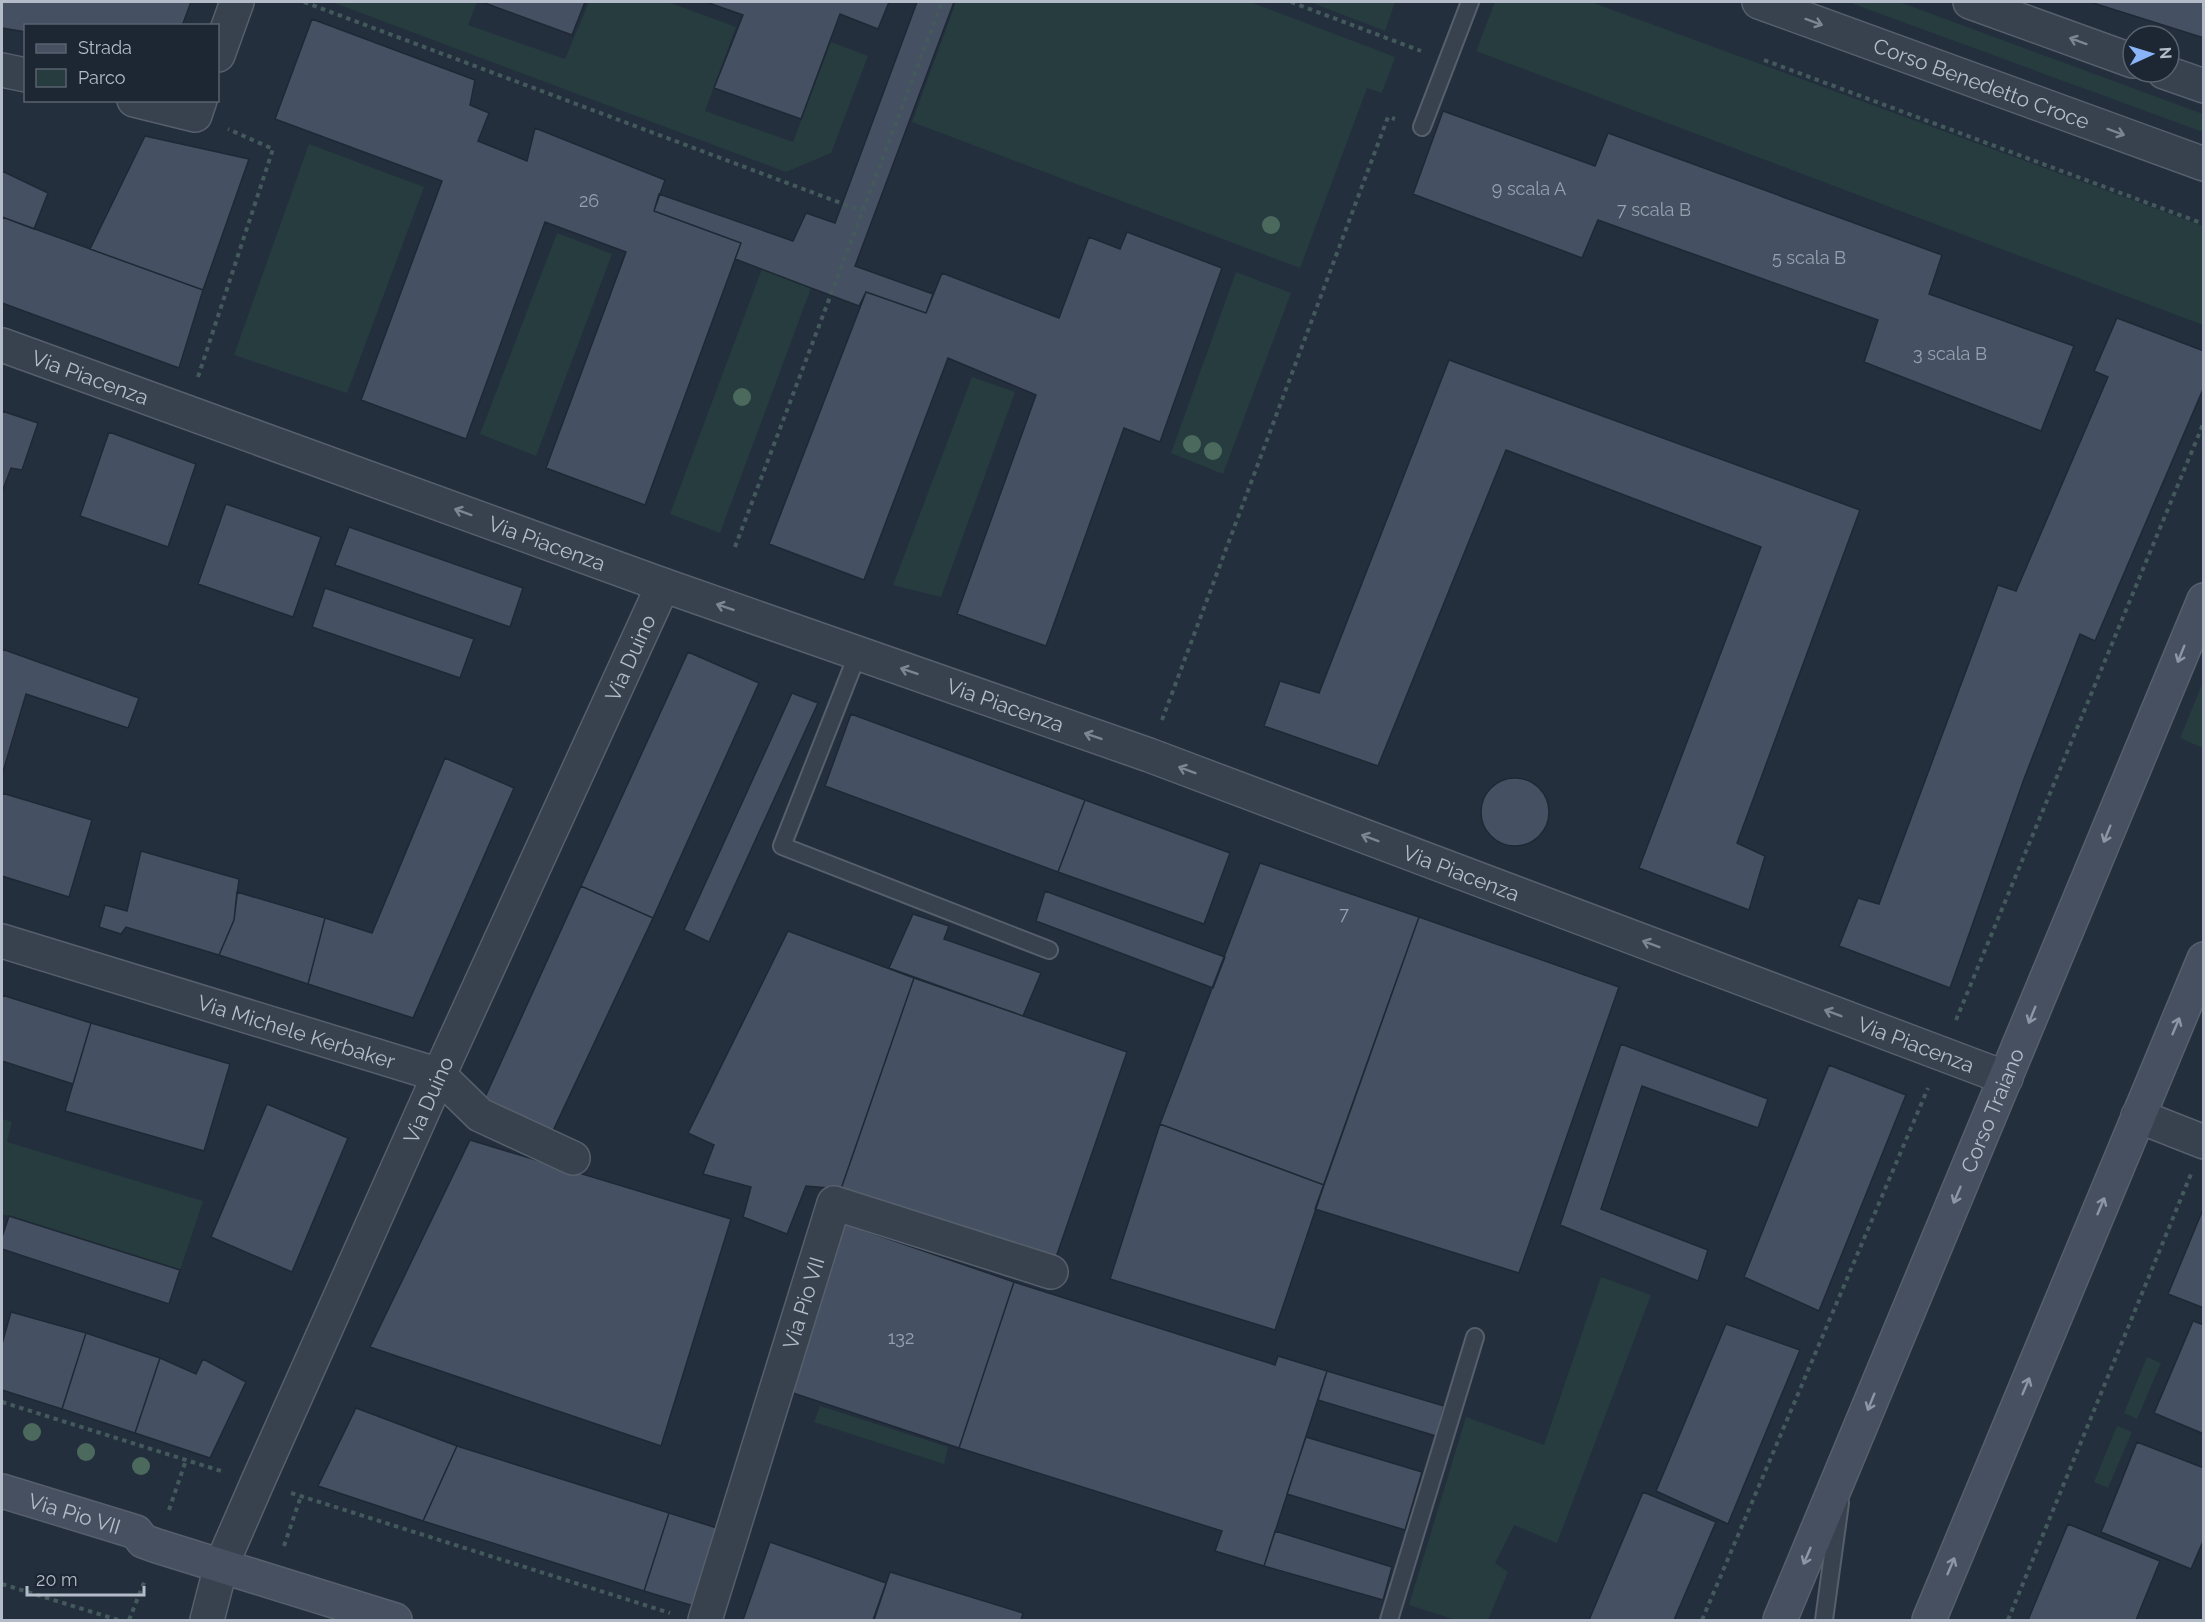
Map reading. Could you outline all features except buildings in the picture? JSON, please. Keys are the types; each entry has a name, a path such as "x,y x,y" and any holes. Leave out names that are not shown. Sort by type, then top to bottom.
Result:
{"main road":[{"name":"Corso Traiano","path":"1780,1620 2204,600"},
{"path":"1929,1620 2204,959"},
{"name":"Via Pio VII","path":"2,1491 136,1532 143,1541 395,1620"},
{"name":"Via Pio VII","path":"2,1504 132,1546 143,1541"}],"street":[{"path":"219,52 237,2"},
{"name":"Corso Benedetto Croce","path":"1759,2 2204,164"},
{"path":"1970,2 2121,57"},
{"path":"2,70 24,75"},
{"path":"2181,78 2204,86"},
{"path":"150,102 198,108"},
{"name":"Via Piacenza","path":"2,345 663,585 1149,755 2006,1078"},
{"name":"Via Duino","path":"207,1620 221,1566 439,1075 663,585"},
{"name":"Via Michele Kerbaker","path":"2,941 439,1075 480,1115 573,1158"},
{"path":"2138,1116 2199,1153"},
{"name":"Via Pio VII","path":"705,1620 834,1203 1051,1272"}],"lane":[{"path":"1422,127 1470,2"},
{"path":"858,653 782,846 1049,950"},
{"path":"1389,1620 1475,1337"},
{"path":"1824,1620 1846,1464"}],"path":[{"path":"304,2 862,212"},
{"path":"735,547 942,2"},
{"path":"1291,2 1447,61"},
{"path":"1764,60 2204,224"},
{"path":"186,412 273,149 198,108"},
{"path":"1149,755 1388,117 1422,127"},
{"path":"2008,1620 2199,1153"},
{"path":"2,1402 212,1468"},
{"path":"287,1492 672,1613"},
{"path":"2,1584 118,1620"}],"green space":[{"path":"332,2 477,2 468,25 565,59 589,2 668,2 736,27 705,111 793,142 831,42 868,56 831,153 786,172"},
{"path":"956,2 1250,2 1395,57 1382,93 1367,88 1300,268 912,122"},
{"path":"1310,2 1395,2 1385,31"},
{"path":"1495,2 1591,2 2203,226 2203,325 1476,51"},
{"path":"1848,2 1899,2 2203,114 2203,132"},
{"path":"309,144 424,187 347,393 234,355"},
{"path":"557,233 612,254 536,456 480,434"},
{"path":"762,269 811,288 720,533 670,514"},
{"path":"1236,272 1291,293 1223,474 1171,453"},
{"path":"972,377 1015,392 941,597 893,585"},
{"path":"2203,682 2203,748 2180,738"},
{"path":"2,1119 12,1122 7,1142 203,1201 180,1270 2,1214"},
{"path":"1601,1277 1651,1295 1557,1543 1514,1525 1495,1563 1508,1572 1488,1620 1456,1620 1409,1605 1466,1417 1544,1445"},
{"path":"2147,1357 2161,1363 2137,1419 2124,1413"},
{"path":"820,1406 948,1447 944,1464 814,1422"},
{"path":"2117,1426 2132,1432 2108,1488 2094,1482"}]}
